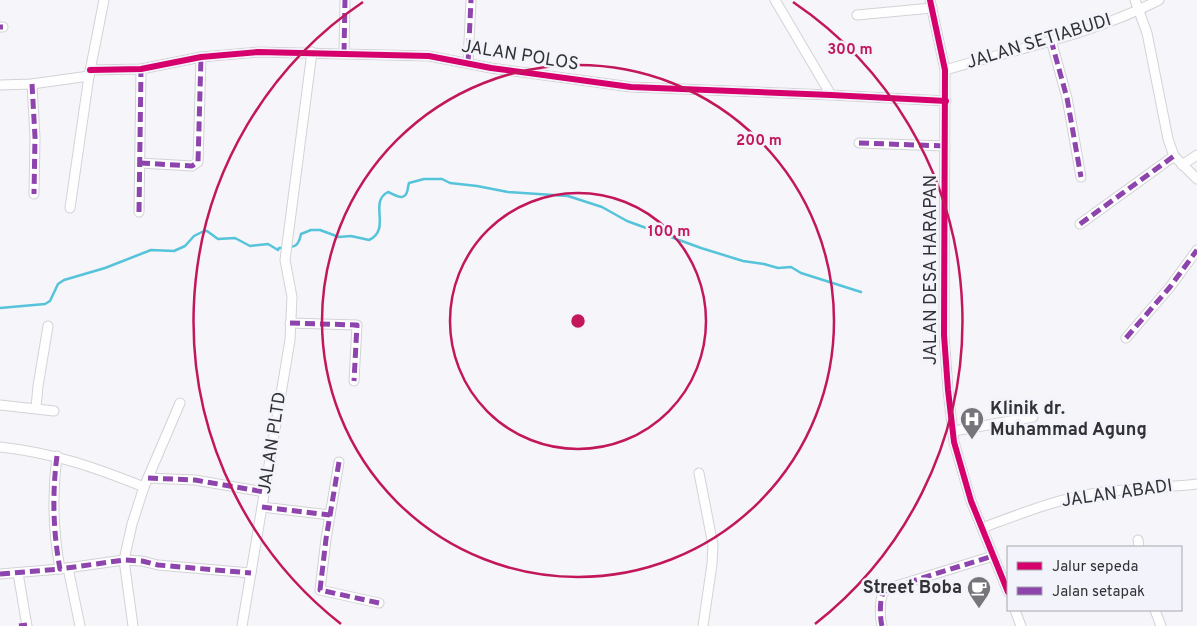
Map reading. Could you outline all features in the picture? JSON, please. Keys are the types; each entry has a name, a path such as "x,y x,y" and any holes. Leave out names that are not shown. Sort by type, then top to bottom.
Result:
{"street":[{"path":"70,208 90,73 104,0"},
{"path":"344,53 345,0"},
{"path":"468,64 471,0"},
{"path":"775,0 831,94"},
{"path":"1135,0 1147,33 1168,139 1174,156 1197,179"},
{"name":"JALAN SETIABUDI","path":"945,70 1100,25 1140,10 1159,0"},
{"path":"857,15 932,2"},
{"name":"JALAN DESA HARAPAN","path":"932,2 945,70 944,335 954,442 971,501 1007,590"},
{"path":"1051,40 1067,98 1081,177"},
{"name":"JALAN POLOS","path":"0,85 32,84 90,73 141,69 201,57 258,52 312,52 429,56 468,64 631,87 831,94 946,101"},
{"name":"JALAN PLTD","path":"242,626 290,340 292,297 285,260 312,52"},
{"path":"140,163 192,166 198,162 201,57"},
{"path":"139,212 141,69"},
{"path":"32,84 34,194"},
{"path":"859,143 945,146"},
{"path":"1182,165 1197,155"},
{"path":"1080,224 1174,156"},
{"path":"1126,338 1170,287 1197,250"},
{"path":"290,323 357,325 354,381"},
{"path":"36,408 48,326"},
{"path":"132,626 124,560 132,524 146,482 180,404"},
{"path":"0,405 54,411"},
{"path":"954,431 1033,417"},
{"path":"0,447 57,456 146,482 195,480 265,492"},
{"path":"57,456 54,484 54,525 80,626"},
{"path":"339,462 320,590 379,603"},
{"path":"699,473 713,545 703,626"},
{"name":"JALAN ABADI","path":"982,528 1042,505 1076,497 1097,493 1197,484"},
{"path":"262,507 330,515"},
{"path":"882,626 880,619 884,592 896,586 993,556"},
{"path":"0,574 124,560 142,561 158,565 251,573"},
{"path":"18,573 24,626"},
{"path":"1015,611 1020,626"},
{"path":"1155,611 1161,626"}],"waterway":[{"path":"0,308 45,304 50,301 58,284 64,280 105,268 151,250 174,251 185,246 194,236 204,231 218,239 235,238 250,246 268,244 278,250 279,248 288,248 296,245 301,234 311,230 320,230 339,237 351,236 369,240 376,235 379,229 379,209 382,196 388,192 401,197 406,195 409,183 424,179 442,179 450,183 508,192 568,196 602,207 627,221 701,248 743,261 778,268 791,267 801,273 861,292"}],"marked path":[{"path":"344,53 345,0"},
{"path":"468,63 471,0"},
{"path":"1051,40 1067,98 1081,177"},
{"path":"140,163 192,166 198,162 201,57"},
{"path":"139,212 141,69"},
{"path":"32,84 35,137 34,194"},
{"path":"859,143 945,146"},
{"path":"1080,224 1174,156"},
{"path":"1126,338 1170,287 1197,250"},
{"path":"290,323 357,325 354,381"},
{"path":"57,456 54,512 60,569 124,560 142,561 158,565 251,573"},
{"path":"339,462 326,539 320,590 379,603"},
{"path":"148,478 195,480 265,492"},
{"path":"262,507 330,515"},
{"path":"882,626 880,614 882,595 887,590 993,556"},
{"path":"0,574 60,569"},
{"path":"19,626 27,625"}],"cycle path":[{"path":"930,0 945,70 944,335 954,442 971,501 1007,590"},
{"path":"90,70 141,69 201,57 258,52 429,56 491,68 631,87 946,101"}],"place":[{"name":"Klinik dr. Muhammad Agung","path":"972,440"},
{"name":"Street Boba","path":"979,609"}]}
